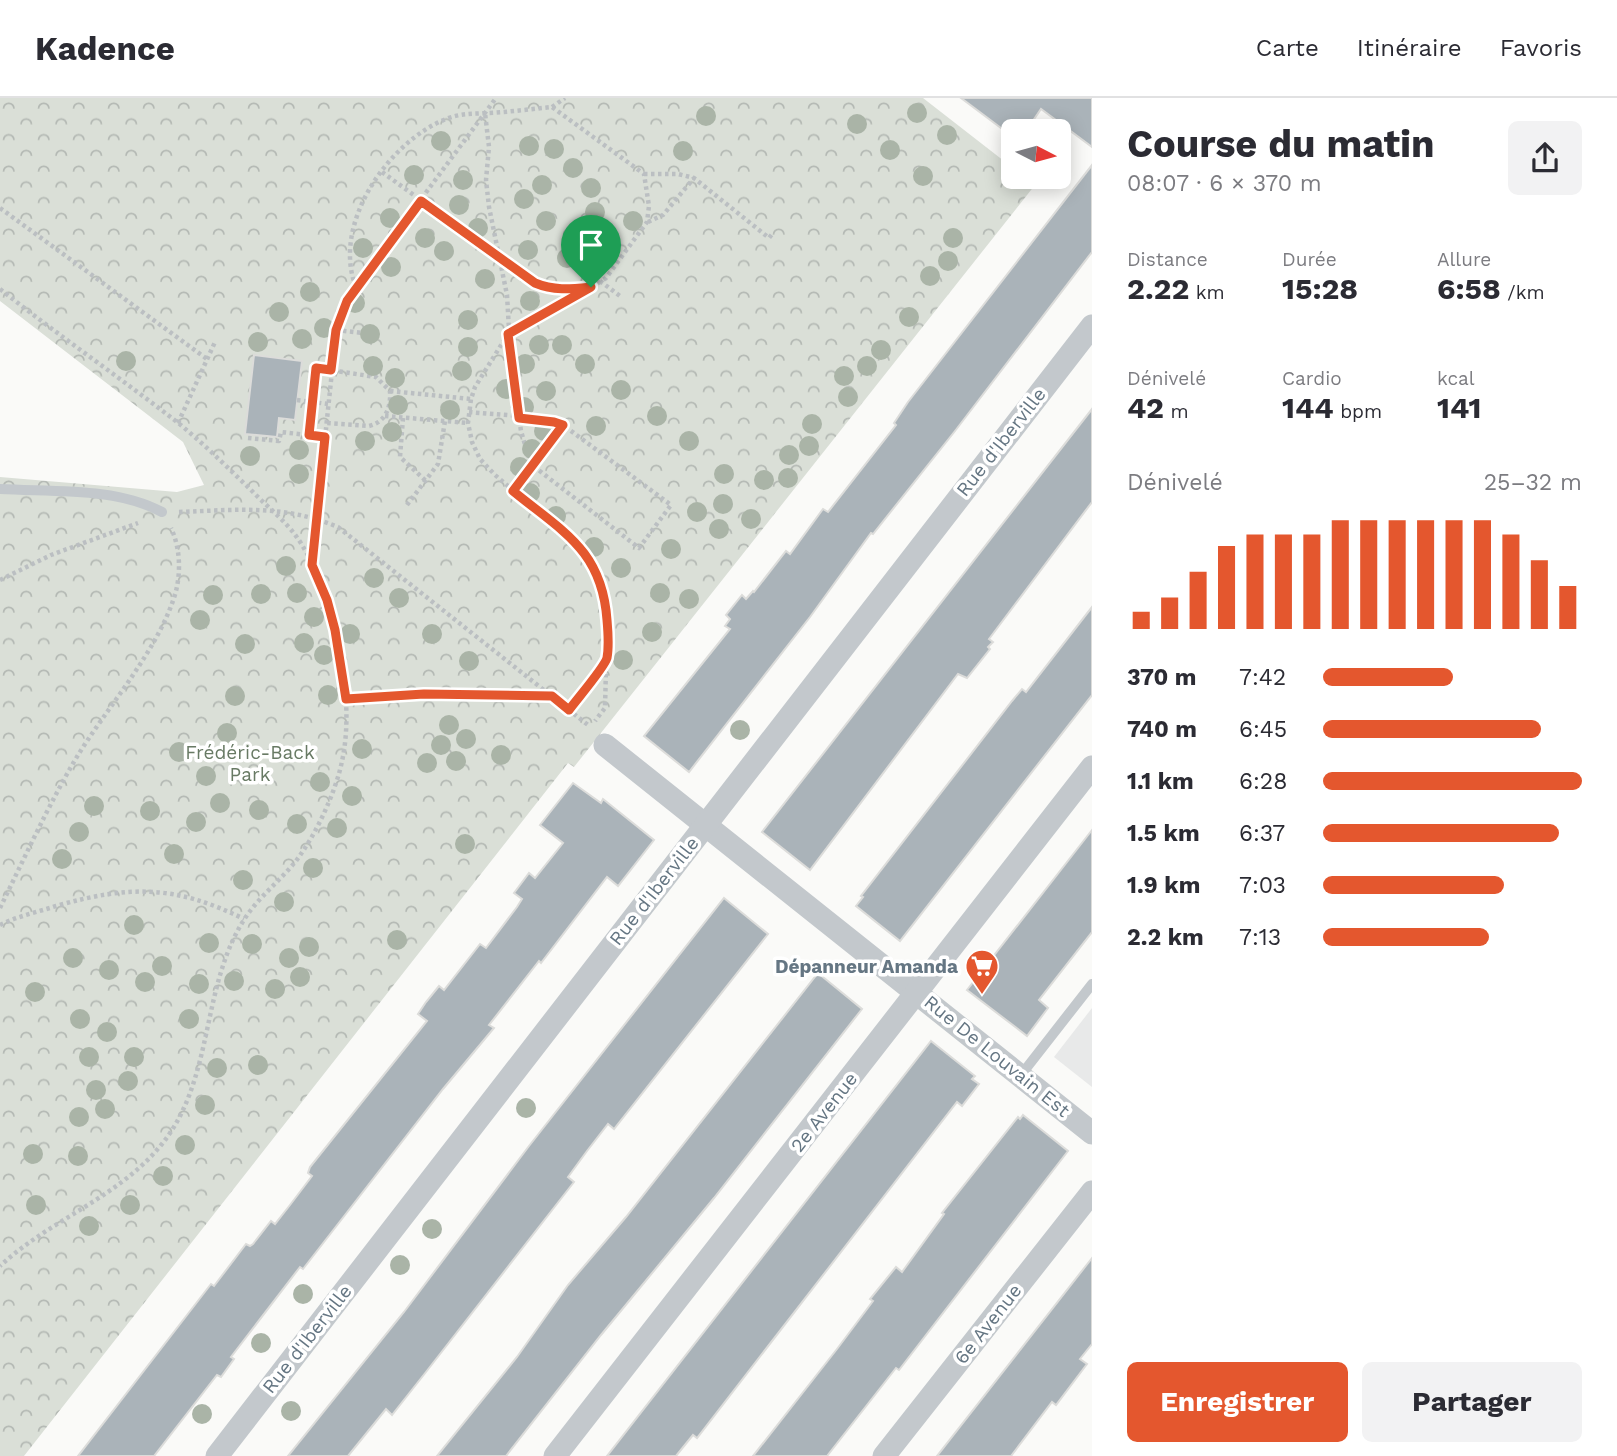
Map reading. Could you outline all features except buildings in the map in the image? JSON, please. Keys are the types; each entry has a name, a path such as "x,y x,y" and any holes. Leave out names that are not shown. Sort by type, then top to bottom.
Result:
{"street":[{"name":"Rue d'Iberville","path":"217,1456 1092,326"},
{"name":"Rue De Louvain Est","path":"598,736 1092,1133"},
{"name":"2e Avenue","path":"555,1456 1092,767"},
{"name":"6e Avenue","path":"884,1456 1092,1192"}],"lane":[{"path":"0,489 113,495 134,499 162,512"},
{"path":"1021,1075 1092,984"}],"path":[{"path":"312,565 331,370 340,317 356,287 496,98"},
{"path":"356,287 350,263 353,228 364,199 396,152 421,131 461,114 552,107 565,98"},
{"path":"552,107 644,174 678,174 694,178 769,238 773,233"},
{"path":"470,412 519,418 554,422 563,425 671,505 639,548 532,466 520,431 519,418 508,334 507,295 486,180 489,147 485,113"},
{"path":"382,172 528,279 548,289 591,287"},
{"path":"598,736 602,711 605,708 607,659 606,601 601,580 592,562 575,542 513,491 480,459 468,424 475,387 508,334 606,278 647,222 649,206 644,174"},
{"path":"647,222 663,215 694,178"},
{"path":"0,208 207,359"},
{"path":"600,281 620,296"},
{"path":"0,289 178,423 287,524 303,545 327,600 335,630 347,723 336,783 323,813 295,861 244,919 229,948 192,1088 169,1136 135,1172 114,1189 43,1231 0,1266"},
{"path":"336,330 363,333"},
{"path":"178,423 215,342"},
{"path":"309,435 316,368 376,376 390,391 471,398"},
{"path":"326,423 369,426 376,424 385,416 390,391"},
{"path":"297,400 328,404"},
{"path":"385,416 468,424"},
{"path":"403,418 400,457 426,481"},
{"path":"407,505 438,464 446,421"},
{"path":"513,491 563,425"},
{"path":"248,438 279,441 281,432 325,437"},
{"path":"547,446 553,451"},
{"path":"0,580 51,555 135,525 162,512 269,509 316,519 349,534 598,736"},
{"path":"0,908 65,778 134,673 170,608 179,574 178,550 162,512"},
{"path":"569,710 607,659"},
{"path":"346,699 424,694 552,696"},
{"path":"602,711 608,716"},
{"path":"0,925 98,895 149,890 204,901 244,919"}],"shaded area":[{"path":"1092,1008 1092,1087 1054,1057"}],"green space":[{"name":"Frédéric-Back Park","path":"0,98 923,98 1001,159 1001,189 1032,189 574,767 568,763 24,1456 0,1456 0,477 177,492 204,485 183,442 0,301"}],"place":[{"name":"Dépanneur Amanda","path":"982,996"}],"route":[{"path":"421,201 535,283 548,289 591,287 508,334 519,418 563,425 513,491 575,542 592,562 601,580 606,601 607,659 569,710 552,696 424,694 346,699 335,630 327,600 312,565 325,437 309,435 316,368 331,370 336,330 347,301 421,201"}]}
